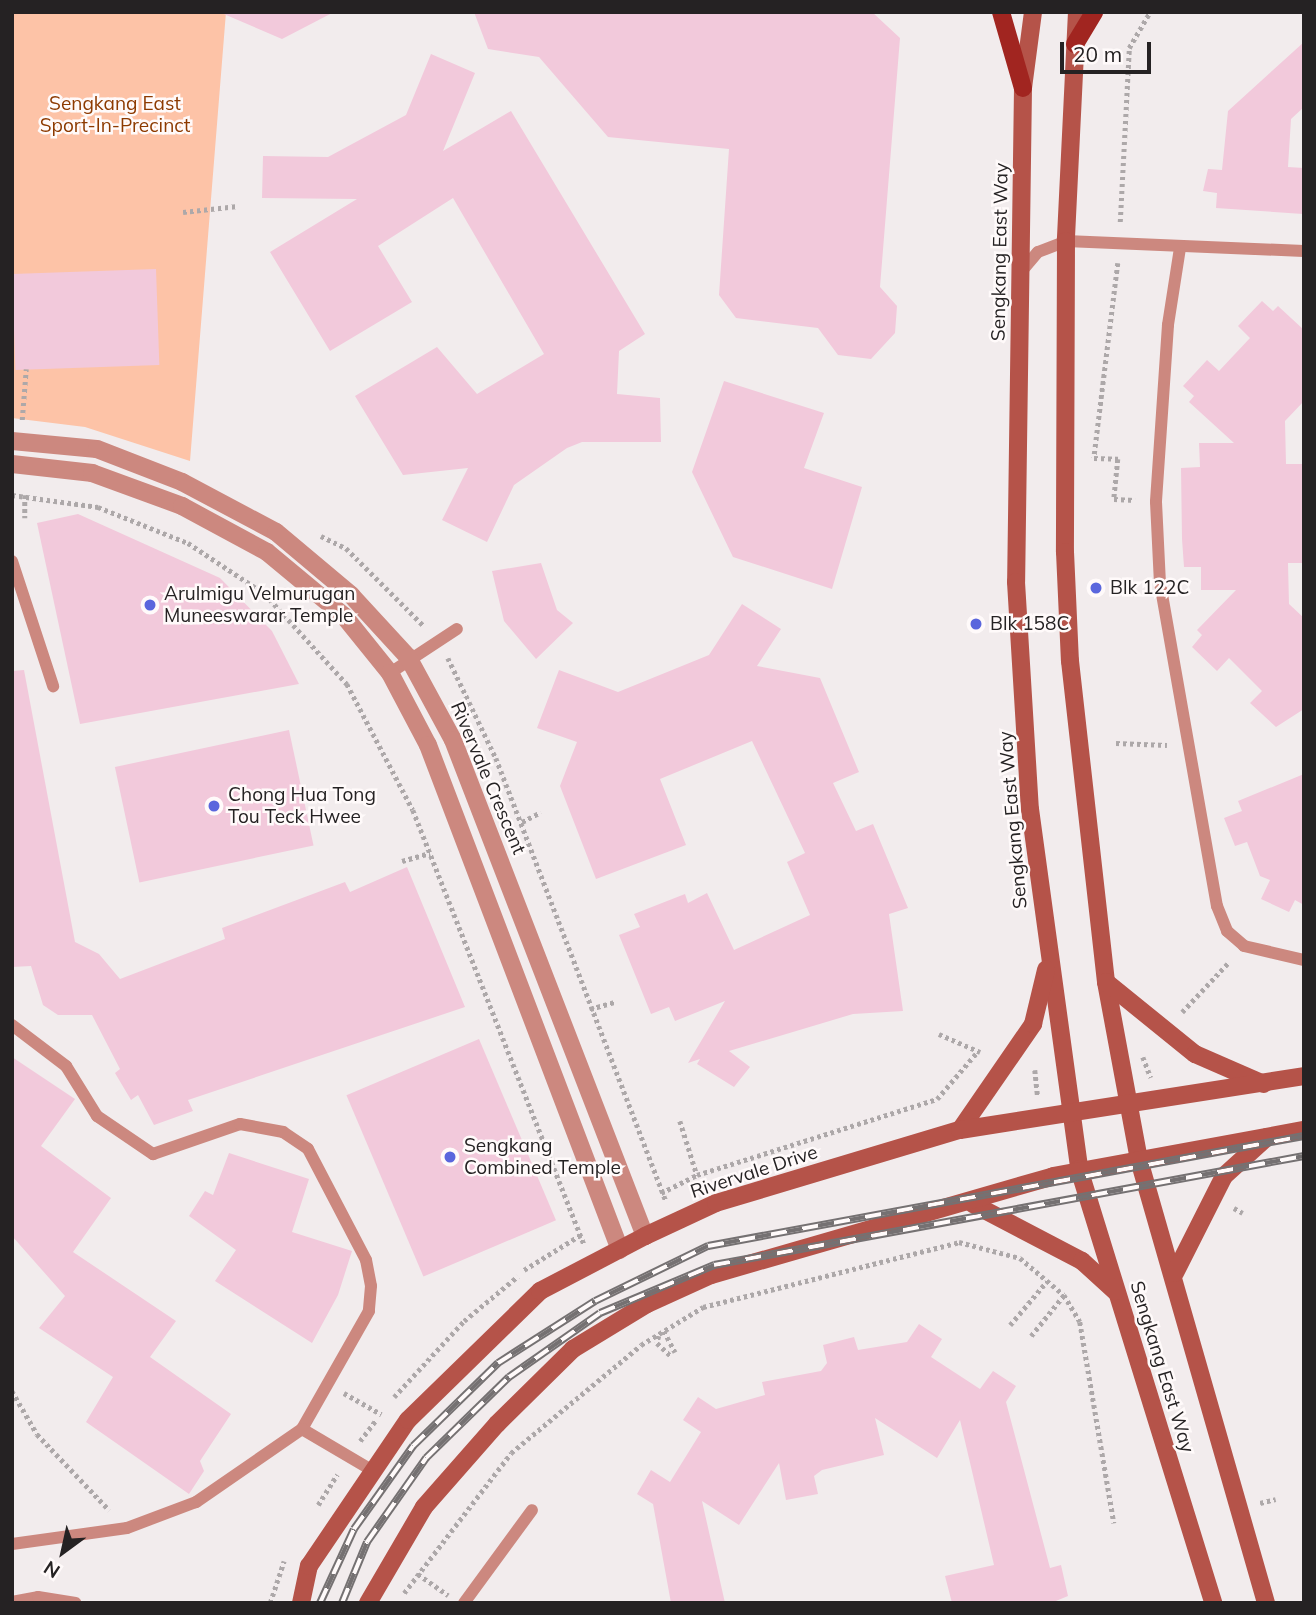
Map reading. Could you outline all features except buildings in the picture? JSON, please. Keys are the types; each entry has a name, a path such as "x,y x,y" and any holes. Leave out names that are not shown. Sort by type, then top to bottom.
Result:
{"main road":[{"path":"1001,12 1023,88"},
{"name":"Sengkang East Way","path":"1033,12 1023,88 1016,582 1030,809 1048,959 1079,1169 1213,1603"},
{"name":"Sengkang East Way","path":"1077,12 1066,241 1063,452 1070,661 1106,982 1139,1160 1175,1273 1266,1603"},
{"path":"1075,44 1094,12"},
{"path":"960,1130 1033,1024 1048,959"},
{"path":"1106,982 1195,1054 1264,1084"},
{"name":"Rivervale Drive","path":"301,1603 309,1566 370,1469 408,1420 540,1291 716,1202 960,1130 1069,1109 1264,1084 1304,1076"},
{"path":"368,1603 424,1507 573,1349 711,1275 973,1203 1079,1169 1304,1130"},
{"path":"1175,1273 1224,1176 1267,1137"},
{"path":"973,1203 1082,1261 1118,1294"}],"street":[{"name":"Rivervale Crescent","path":"12,441 97,449 182,482 276,532 310,560 408,657 463,765 645,1236"},
{"path":"12,464 92,473 183,506 267,552 344,616 390,673 439,774 620,1250"},
{"path":"295,575 310,560"},
{"path":"439,774 463,765"}],"lane":[{"path":"1021,272 1038,252 1066,241 1180,248 1304,251"},
{"path":"1180,248 1168,325 1156,502 1160,583 1217,906 1227,931 1244,946 1304,960"},
{"path":"12,561 53,687"},
{"path":"390,673 408,657 457,629"},
{"path":"12,1025 66,1066 97,1116 153,1154 240,1124 283,1132 308,1149 366,1259 371,1286 369,1311 302,1429 196,1503 127,1528 12,1544"},
{"path":"302,1429 370,1469"},
{"path":"464,1603 532,1510"},
{"path":"12,1602 38,1597 76,1603"}],"path":[{"path":"183,212 238,205"},
{"path":"22,422 26,369"},
{"path":"12,495 98,507 159,530 265,594 317,646 369,717 430,853 592,1264"},
{"path":"25,495 25,518"},
{"path":"1116,743 1189,746"},
{"path":"522,822 541,812"},
{"path":"402,861 430,853"},
{"path":"1182,1012 1244,946"},
{"path":"590,1009 615,1002"},
{"path":"939,1034 978,1051"},
{"path":"680,1121 697,1175"},
{"path":"397,1603 511,1453 596,1378 663,1332 703,1307 960,1242 1020,1258 1065,1295 1080,1322 1114,1523"},
{"path":"1010,1325 1047,1281"},
{"path":"1031,1336 1065,1295"},
{"path":"663,1332 673,1354 657,1343 663,1332"},
{"path":"12,1391 37,1434 127,1528"},
{"path":"349,1396 381,1414"},
{"path":"1256,1504 1276,1499"},
{"path":"418,1574 441,1590"}],"green space":[{"name":"Sengkang East Sport-In-Precinct","path":"12,12 226,12 190,461 85,427 12,418"}],"railway":[{"path":"320,1603 354,1529 413,1446 498,1363 595,1301 708,1246 1304,1136"},
{"path":"342,1603 367,1542 426,1458 509,1377 600,1313 714,1265 1304,1156"}],"place":[{"name":"Blk 122C","path":"1096,588"},
{"name":"Arulmigu Velmurugan Muneeswarar Temple","path":"150,605"},
{"name":"Blk 158C","path":"976,624"},
{"name":"Chong Hua Tong Tou Teck Hwee","path":"214,806"},
{"name":"Sengkang Combined Temple","path":"450,1157"}]}
